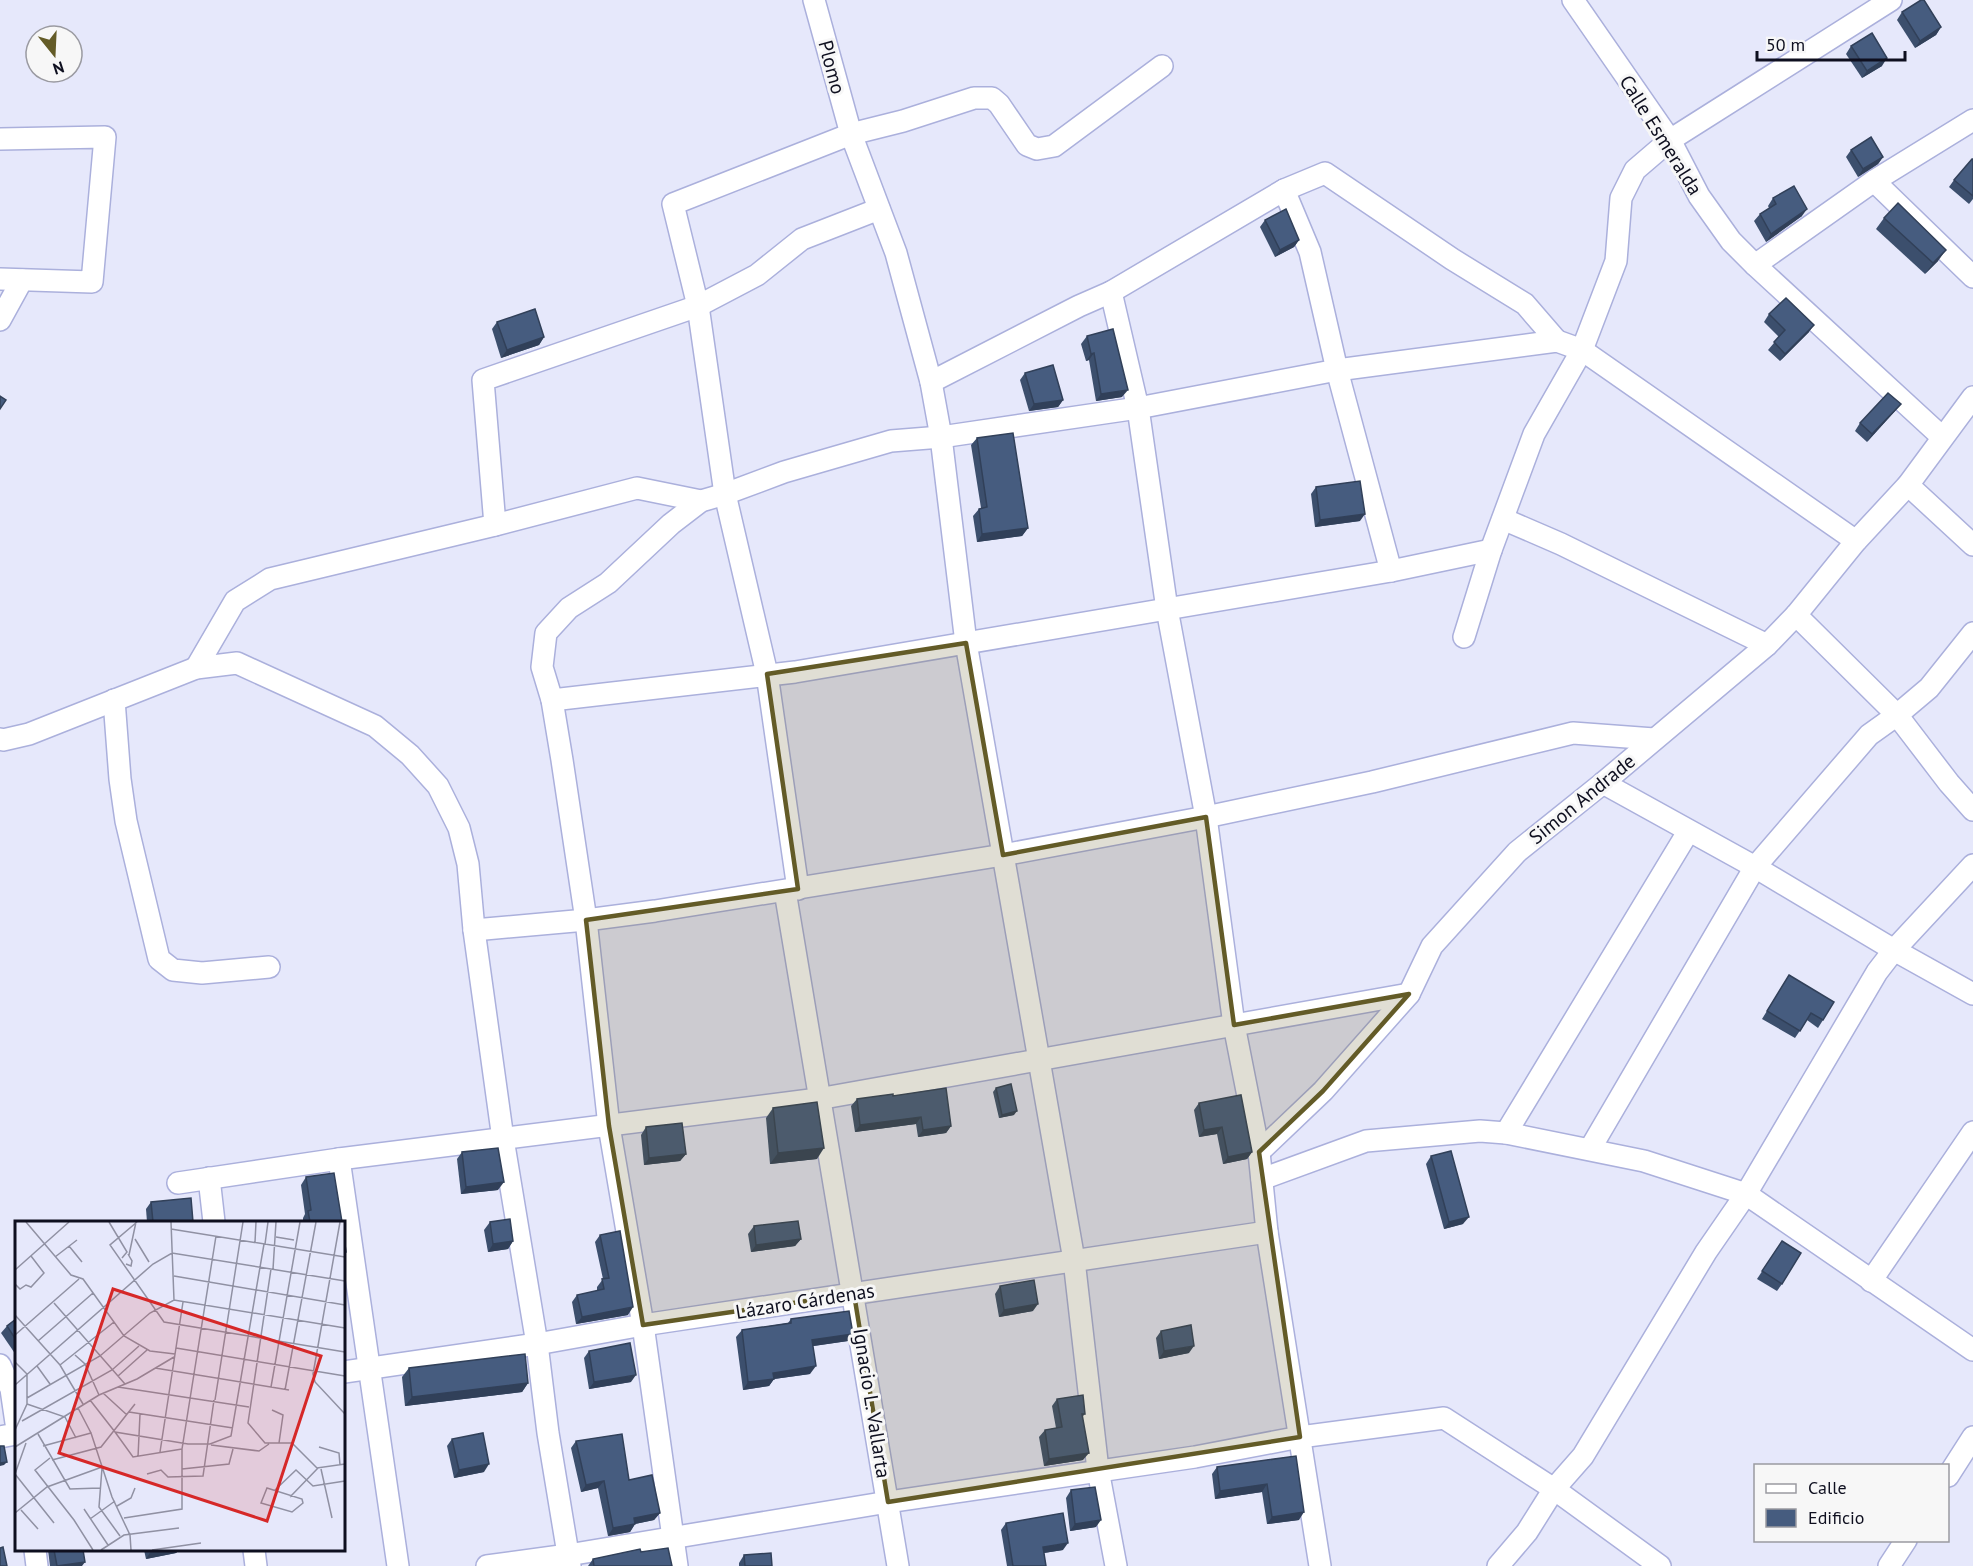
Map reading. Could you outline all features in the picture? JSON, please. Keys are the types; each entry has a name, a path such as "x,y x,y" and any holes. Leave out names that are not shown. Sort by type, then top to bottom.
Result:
{"street":[{"name":"Plomo","path":"814,0 851,134 896,253 931,382 941,436 966,643 1074,1260 1098,1470 1116,1566"},
{"name":"Calle Esmeralda","path":"1573,0 1670,140 1700,196 1731,241 1755,266 1942,437"},
{"path":"1464,637 1491,550 1534,434 1582,350 1616,261 1621,198 1635,170 1670,140 1891,0"},
{"path":"851,134 903,121 974,98 992,98 999,104 1027,145 1037,149 1054,146 1162,66"},
{"path":"1755,266 1874,181 1973,120"},
{"name":"Ignacio L. Vallarta","path":"851,134 673,204 698,306 725,494 767,674 818,1098 854,1294 898,1566"},
{"path":"0,139 105,137 92,282 0,279"},
{"path":"931,382 1111,292 1284,190 1325,173 1452,259 1525,304 1557,340 1582,350 1856,541"},
{"path":"1874,181 1973,277"},
{"path":"1284,190 1310,252 1337,370 1391,571"},
{"path":"495,525 483,380 698,306 757,275 802,239 879,209"},
{"path":"0,320 22,280"},
{"path":"1111,292 1138,408 1167,609 1206,817 1234,1025 1259,1152 1267,1232 1320,1566"},
{"path":"677,1566 644,1325 609,1126 586,920 552,700 542,667 546,633 569,608 608,583 671,524 701,501 784,472 891,441 1138,408 1337,370 1557,340"},
{"name":"Simon Andrade","path":"1259,1152 1323,1091 1409,994 1432,946 1517,852 1767,645 1796,615 1856,541 1908,485 1973,397"},
{"path":"1908,485 1973,545"},
{"path":"196,668 235,601 270,579 637,488 701,501"},
{"path":"1503,519 1561,544 1767,645"},
{"path":"552,700 795,672 1391,571 1491,550"},
{"path":"1796,615 1897,715 1949,783 1973,810"},
{"path":"1590,1149 1755,867 1869,735 1929,688 1973,633"},
{"path":"0,739 29,734 196,668 237,663 375,726 410,756 438,786 459,828 468,864 474,930 502,1139 537,1344 548,1433 569,1560"},
{"path":"114,700 120,779 126,821 159,959 173,970 202,973 269,967"},
{"path":"474,930 586,920 792,890 1003,855 1206,817 1372,782 1573,733 1654,739"},
{"path":"1603,783 1755,867 1973,994"},
{"path":"1506,1133 1688,832"},
{"path":"1497,1566 1527,1532 1554,1489 1583,1456 1706,1252 1746,1194 1877,972 1894,950 1973,865"},
{"path":"178,1183 818,1098 1409,994"},
{"path":"1262,1179 1366,1141 1480,1131 1506,1133 1644,1161 1746,1194 1973,1350"},
{"path":"1871,1281 1973,1132"},
{"path":"339,1160 398,1566"},
{"path":"209,1178 214,1221"},
{"name":"Lázaro Cárdenas","path":"345,1372 1267,1232"},
{"path":"0,1365 11,1389 15,1416"},
{"path":"487,1566 569,1560 674,1538 888,1502 1195,1457 1300,1437 1444,1418 1554,1489 1660,1566"},
{"path":"0,1437 15,1434"},
{"path":"1949,1473 1973,1437"},
{"path":"1889,1566 1905,1542"},
{"path":"35,1551 37,1566"},
{"path":"254,1551 256,1566"}],"highlighted area":[{"path":"966,643 1003,855 1206,817 1234,1025 1409,994 1323,1091 1259,1152 1300,1437 888,1502 854,1294 643,1325 609,1126 586,920 798,889 767,674"}],"building":[{"path":"1924,0 1941,27 1920,41 1902,12"},
{"path":"1872,33 1887,58 1867,71 1851,46"},
{"path":"1871,137 1883,157 1863,169 1851,150"},
{"path":"1973,159 1973,196 1954,180"},
{"path":"1794,186 1807,209 1771,234 1760,214 1776,204 1773,198"},
{"path":"1898,203 1946,250 1933,263 1884,218"},
{"path":"1286,209 1299,240 1280,250 1265,220"},
{"path":"1786,298 1814,325 1785,354 1774,342 1785,330 1769,314"},
{"path":"535,309 544,337 507,350 497,322"},
{"path":"1113,329 1128,390 1101,394 1094,353 1091,354 1087,336"},
{"path":"1053,365 1063,400 1034,404 1025,373"},
{"path":"1888,393 1901,404 1872,434 1860,423"},
{"path":"0,396 6,400 0,409"},
{"path":"1013,433 1028,528 982,534 979,509 987,507 977,438"},
{"path":"1360,481 1365,514 1320,520 1316,487"},
{"path":"1789,975 1834,1002 1823,1020 1811,1013 1800,1031 1767,1011"},
{"path":"1011,1084 1017,1111 1002,1115 996,1088"},
{"path":"946,1088 951,1126 923,1130 921,1117 860,1125 857,1099"},
{"path":"1241,1095 1252,1152 1228,1157 1222,1127 1204,1130 1199,1103"},
{"path":"817,1102 824,1148 778,1153 773,1108"},
{"path":"682,1123 686,1154 649,1158 646,1127"},
{"path":"498,1148 504,1182 466,1187 462,1152"},
{"path":"1451,1151 1469,1217 1449,1222 1431,1156"},
{"path":"334,1173 342,1221 310,1221 308,1211 311,1210 306,1177"},
{"path":"191,1198 193,1221 153,1221 151,1202"},
{"path":"510,1219 513,1241 493,1244 490,1222"},
{"path":"798,1221 801,1239 756,1245 754,1226"},
{"path":"620,1231 633,1307 582,1317 577,1295 604,1289 602,1279 609,1278 600,1235"},
{"path":"1782,1241 1801,1253 1782,1284 1762,1271"},
{"path":"1034,1280 1038,1304 1004,1310 1000,1286"},
{"path":"849,1311 853,1334 812,1340 816,1366 773,1373 774,1379 748,1382 742,1330 791,1323 791,1319"},
{"path":"15,1320 15,1338 7,1326"},
{"path":"1191,1325 1194,1346 1164,1351 1161,1331"},
{"path":"630,1343 636,1375 594,1382 589,1351"},
{"path":"525,1354 528,1383 412,1397 409,1368"},
{"path":"1083,1395 1085,1414 1082,1414 1089,1453 1049,1459 1045,1430 1062,1427 1057,1399"},
{"path":"483,1433 489,1464 459,1470 452,1439"},
{"path":"622,1434 629,1480 652,1475 660,1513 634,1518 635,1524 613,1528 604,1481 586,1485 576,1441"},
{"path":"0,1446 4,1446 7,1462 0,1463"},
{"path":"1296,1456 1304,1512 1272,1517 1267,1484 1220,1491 1217,1467"},
{"path":"1095,1487 1101,1520 1075,1524 1071,1490"},
{"path":"1063,1513 1068,1543 1043,1547 1046,1566 1013,1566 1006,1523"},
{"path":"3,1547 7,1566 0,1566 0,1548"},
{"path":"668,1548 672,1566 594,1566 593,1559 640,1549 641,1552"},
{"path":"54,1551 83,1551 85,1562 57,1566"},
{"path":"771,1553 772,1566 745,1566 744,1555"}]}
